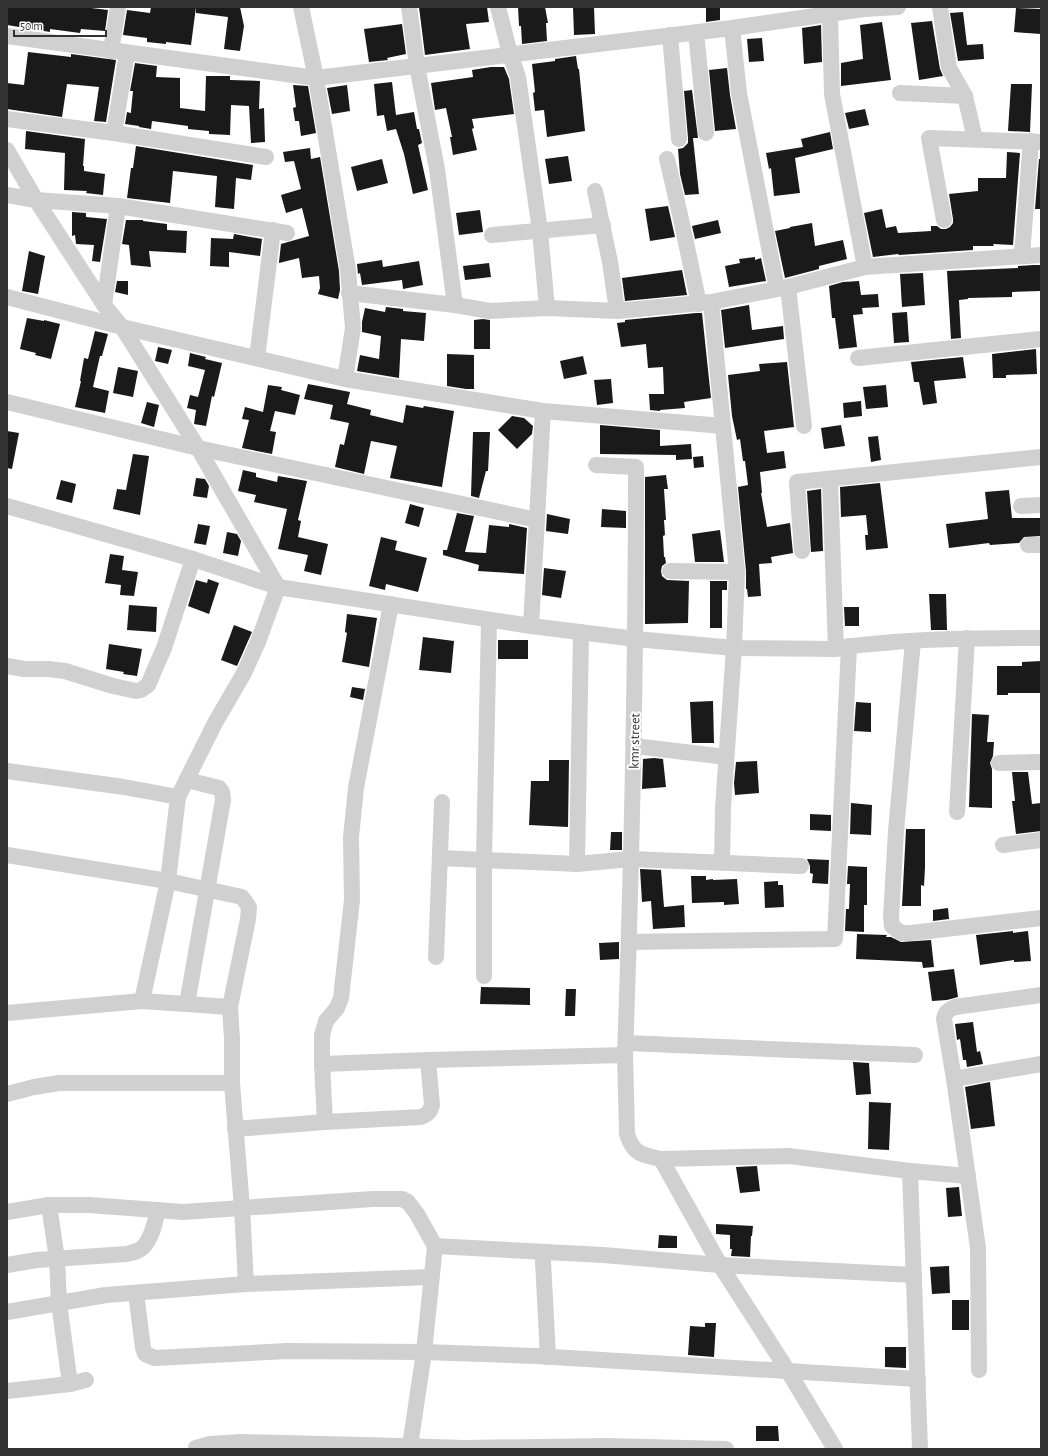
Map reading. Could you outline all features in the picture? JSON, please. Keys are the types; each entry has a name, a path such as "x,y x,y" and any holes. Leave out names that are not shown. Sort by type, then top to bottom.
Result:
{"street":[{"path":"111,51 118,7"},
{"path":"301,7 316,78 348,270 353,328 345,379"},
{"path":"409,7 417,66 437,169 455,305"},
{"path":"498,7 510,54 518,77 540,231 547,308"},
{"path":"7,36 316,78 732,28 804,12 830,14 848,9 892,7"},
{"path":"940,7 949,68 965,96 975,139"},
{"path":"830,14 832,94 864,267"},
{"path":"732,28 739,93 783,288 804,426"},
{"path":"696,32 706,133"},
{"path":"670,35 680,139"},
{"path":"114,133 127,53"},
{"path":"900,92 965,96"},
{"path":"7,119 114,133 266,157"},
{"path":"944,220 929,138 1038,139 1022,255"},
{"path":"7,150 36,200 104,305 122,327 198,448 278,587 258,642 244,673 216,723 178,797 168,881 142,1001"},
{"path":"666,160 705,303 723,426 738,572 722,808 722,862"},
{"path":"594,191 603,225 617,311"},
{"path":"7,195 36,200 118,206 280,231 256,358"},
{"path":"104,305 118,206"},
{"path":"492,235 603,225"},
{"path":"349,293 455,305 490,311 547,308 617,311 705,303 783,288 864,267 1041,254"},
{"path":"7,297 122,327 345,379 543,411 723,426"},
{"path":"858,358 1041,339"},
{"path":"7,402 198,448 537,520"},
{"path":"531,626 543,411"},
{"path":"802,551 797,482 1041,457"},
{"name":"kmr street","path":"596,465 636,467 636,639 634,746 625,1049 627,1134 630,1143 636,1151 661,1159 789,1156 910,1171 968,1176"},
{"path":"629,942 835,939 843,648 830,479"},
{"path":"1021,506 1041,505"},
{"path":"7,506 193,560 278,587 531,626 636,639 734,648 843,648 913,641 967,638 1041,638"},
{"path":"7,666 24,669 65,671 113,686 136,691 141,690 148,685 164,648 193,560"},
{"path":"670,571 738,572"},
{"path":"325,1122 322,1036 326,1021 337,1008 341,998 352,900 351,838 356,788 391,604"},
{"path":"484,976 484,860 489,620"},
{"path":"578,864 581,632"},
{"path":"957,812 967,638"},
{"path":"913,641 896,838 891,917 892,926 901,933 911,933 1041,918"},
{"path":"634,746 726,757"},
{"path":"999,763 1041,762"},
{"path":"7,771 124,787 178,797"},
{"path":"187,780 219,788 222,792 223,800 187,1004"},
{"path":"436,957 442,802"},
{"path":"1003,845 1041,840"},
{"path":"7,855 168,881 242,897 249,906 248,919 230,1007 232,1082 242,1208 246,1284"},
{"path":"440,858 578,864 631,860 722,862 801,866"},
{"path":"979,1370 978,1248 944,1015 948,1010 955,1007 1041,995"},
{"path":"7,1013 142,1001 230,1007"},
{"path":"322,1064 428,1060 625,1049 915,1055"},
{"path":"235,1129 421,1117 430,1111 432,1105 428,1060"},
{"path":"954,1079 1041,1064"},
{"path":"7,1094 34,1087 59,1083 232,1082"},
{"path":"661,1159 720,1265 788,1371 835,1449"},
{"path":"910,1171 920,1449"},
{"path":"7,1212 49,1205 89,1205 183,1212 387,1198 402,1199 408,1202 417,1214 435,1246 424,1352 404,1447"},
{"path":"49,1205 57,1259 59,1303 70,1384"},
{"path":"7,1265 37,1260 127,1254 139,1250 146,1244 153,1230 158,1210"},
{"path":"435,1246 603,1255 720,1265 914,1275"},
{"path":"544,1252 543,1261 548,1357"},
{"path":"7,1312 106,1295 246,1284 431,1276"},
{"path":"136,1293 143,1348 145,1354 155,1358 287,1351 424,1352 548,1357 918,1379"},
{"path":"7,1392 70,1384 86,1380"},
{"path":"192,1448 210,1444 240,1442 464,1448 726,1449"}],"building":[{"path":"7,7 83,7 108,10 105,31 81,29 80,33 50,29 50,32 7,25"},
{"path":"151,7 196,7 191,45 166,42 166,44 147,42 147,38 123,35 127,10 150,13"},
{"path":"196,7 240,7 244,26 240,51 224,49 228,17 196,13"},
{"path":"419,7 487,7 489,22 466,24 470,49 425,55"},
{"path":"518,7 545,7 548,23 546,23 547,41 522,44"},
{"path":"573,7 594,7 595,34 574,35"},
{"path":"706,7 720,7 720,20 706,22"},
{"path":"1016,8 1041,9 1041,34 1014,32"},
{"path":"963,12 967,45 983,44 984,59 958,61 950,13"},
{"path":"932,21 940,69 943,76 919,80 911,23"},
{"path":"882,22 891,80 841,86 841,63 863,59 860,25"},
{"path":"402,24 406,54 387,58 388,60 369,62 364,29"},
{"path":"821,25 822,62 804,64 802,28"},
{"path":"762,38 764,61 749,62 747,39"},
{"path":"28,52 71,57 71,54 116,60 106,122 94,121 99,87 67,84 62,117 7,109 7,83 24,85"},
{"path":"576,56 579,69 585,131 547,137 544,110 535,111 533,93 535,92 532,64"},
{"path":"135,63 157,66 156,77 180,78 180,108 205,111 206,76 230,76 230,80 260,81 259,109 264,108 265,142 251,143 249,106 231,105 230,135 209,134 209,131 188,129 188,126 152,121 151,129 125,124 127,112 131,113 133,91 130,91"},
{"path":"491,67 504,67 509,79 514,114 472,119 474,128 472,129 477,150 453,155 450,137 452,137 446,108 435,110 431,83 473,77 472,70"},
{"path":"727,68 736,129 715,131 709,70"},
{"path":"392,82 396,115 414,112 417,129 419,129 422,143 418,145 428,190 413,194 404,154 396,129 387,131 384,115 377,116 374,84"},
{"path":"1011,84 1032,84 1030,132 1008,131"},
{"path":"293,85 308,86 316,133 301,136 299,121 295,121 293,108 296,107"},
{"path":"347,85 350,111 332,114 327,88"},
{"path":"692,90 698,138 693,138 699,194 685,195 680,174 678,149 683,148 688,143 684,91"},
{"path":"865,109 869,125 849,129 845,113"},
{"path":"26,131 85,139 84,171 105,174 103,195 86,193 87,191 64,190 65,153 25,149"},
{"path":"830,132 833,149 795,158 800,193 774,196 771,168 769,169 766,153 803,147 801,139"},
{"path":"136,146 253,165 251,180 236,178 234,209 215,207 217,176 173,171 170,203 127,198"},
{"path":"310,148 311,159 320,157 339,271 340,290 338,299 318,294 320,288 319,276 302,278 299,258 279,263 281,244 309,236 302,208 286,213 281,195 301,189 294,161 285,162 283,152"},
{"path":"1007,152 1020,153 1013,245 993,244 994,246 973,246 973,250 898,254 873,257 864,213 882,209 886,228 896,226 898,233 931,231 931,226 946,229 953,223 949,194 978,191 978,178 1006,178"},
{"path":"568,156 572,181 549,184 545,159"},
{"path":"382,159 388,183 357,191 351,167"},
{"path":"1039,159 1041,159 1041,209 1035,209"},
{"path":"668,206 675,237 650,241 645,209"},
{"path":"480,210 483,232 459,235 456,213"},
{"path":"72,212 86,213 86,217 107,219 100,262 92,261 94,245 76,244 75,235 72,236"},
{"path":"126,220 143,220 167,224 167,230 187,231 186,253 149,251 151,267 131,265 129,245 122,244"},
{"path":"718,220 721,233 695,239 692,226"},
{"path":"812,223 815,246 843,240 847,259 819,266 819,269 785,278 775,231"},
{"path":"234,234 262,239 260,256 229,252 229,267 210,266 211,238 233,239"},
{"path":"29,251 45,256 38,294 22,291"},
{"path":"755,257 755,260 761,258 766,281 729,287 725,266 740,263 739,259"},
{"path":"382,260 383,267 419,261 423,285 403,289 402,280 362,285 360,273 358,274 357,264"},
{"path":"489,263 491,277 465,280 463,266"},
{"path":"1041,265 1041,291 1012,292 1012,297 968,298 959,300 961,338 951,339 947,271 1018,268 1018,266"},
{"path":"682,270 687,295 625,301 622,278"},
{"path":"923,273 925,305 902,307 900,274"},
{"path":"117,281 128,281 128,295 115,292"},
{"path":"859,281 861,295 878,294 879,307 862,308 863,314 853,315 857,347 839,349 835,318 832,318 829,286 843,282"},
{"path":"749,305 752,330 783,326 784,339 725,348 721,310"},
{"path":"386,307 403,309 403,311 426,313 424,341 401,339 399,378 357,371 360,355 379,359 381,336 362,332 362,322 365,308 385,312"},
{"path":"907,312 909,342 894,343 892,313"},
{"path":"702,313 711,398 684,402 685,408 660,411 650,410 649,394 664,394 663,367 648,368 646,344 621,347 617,323 625,322 625,320"},
{"path":"27,318 60,324 51,359 20,349"},
{"path":"474,320 490,320 490,349 474,349"},
{"path":"95,331 108,334 102,356 100,356 93,387 109,391 105,413 75,407 81,381 84,358 88,359"},
{"path":"158,347 172,350 168,364 155,361"},
{"path":"1036,349 1037,374 1006,375 1006,378 993,378 992,354"},
{"path":"190,353 206,357 205,359 222,363 214,397 212,396 206,426 194,424 196,410 187,408 190,395 198,397 205,370 188,366"},
{"path":"447,354 474,355 474,389 447,386"},
{"path":"583,356 587,374 564,379 560,361"},
{"path":"963,357 966,378 934,381 937,403 923,405 919,382 914,382 911,362"},
{"path":"787,362 794,427 764,431 767,453 784,451 786,468 760,472 761,493 767,527 790,523 793,553 771,557 772,563 759,564 761,596 748,597 746,589 746,571 738,487 748,485 740,439 737,440 732,416 728,375 760,371 759,364"},
{"path":"118,367 138,371 133,397 113,393"},
{"path":"611,379 613,403 597,405 594,380"},
{"path":"308,384 350,392 347,404 371,410 370,415 403,423 406,405 423,408 424,406 454,411 442,487 390,478 397,446 371,441 364,474 335,467 340,444 344,445 349,423 330,419 333,405 304,399"},
{"path":"268,385 282,387 281,390 300,395 295,415 275,411 270,431 276,432 272,454 242,448 249,420 242,419 245,407 263,412"},
{"path":"886,385 888,407 866,409 863,387"},
{"path":"861,401 862,416 844,418 843,403"},
{"path":"147,402 159,405 154,427 141,423"},
{"path":"512,416 524,418 533,426 532,434 517,449 498,430"},
{"path":"600,425 660,430 660,446 691,444 692,459 676,460 676,455 600,454"},
{"path":"841,425 845,446 824,449 821,428"},
{"path":"7,431 19,433 12,469 7,468"},
{"path":"473,432 490,432 488,471 486,471 479,498 471,496"},
{"path":"878,436 881,460 871,462 868,437"},
{"path":"133,454 149,456 140,515 113,509 117,489 126,490"},
{"path":"703,456 704,467 694,468 693,457"},
{"path":"243,470 256,473 256,477 277,482 278,476 307,481 298,520 301,521 298,537 328,544 321,575 304,571 308,555 278,549 287,509 254,502 256,495 238,491"},
{"path":"666,475 668,489 664,489 666,520 664,520 665,535 663,536 664,557 666,563 662,566 661,571 662,576 667,580 689,581 688,623 645,624 645,477"},
{"path":"196,478 205,479 209,486 207,498 193,496"},
{"path":"61,480 76,484 72,503 56,499"},
{"path":"880,483 888,548 866,550 865,535 868,535 866,515 841,517 840,487"},
{"path":"821,489 823,551 811,552 807,491"},
{"path":"1009,490 1012,518 1041,518 1041,536 1024,537 1019,543 990,545 989,543 949,548 946,524 988,519 985,492"},
{"path":"410,504 424,508 419,527 405,523"},
{"path":"602,509 626,511 626,528 601,527"},
{"path":"457,513 474,516 465,552 486,553 489,525 509,527 509,524 527,528 524,574 478,571 479,565 443,555 443,550 447,550"},
{"path":"547,514 570,519 568,534 546,531"},
{"path":"198,524 210,526 206,545 194,543"},
{"path":"720,530 724,562 695,562 692,534"},
{"path":"227,532 237,534 241,541 238,556 223,553"},
{"path":"381,537 397,541 395,550 427,558 418,592 386,584 385,590 369,586"},
{"path":"110,554 124,556 122,570 138,572 134,596 120,595 121,585 105,583"},
{"path":"544,568 566,571 561,598 542,595"},
{"path":"208,579 219,583 209,614 188,606 196,580 207,583"},
{"path":"710,581 727,581 727,590 722,590 722,628 710,628"},
{"path":"929,594 946,594 947,630 931,630"},
{"path":"129,605 157,607 156,632 127,630"},
{"path":"844,607 859,607 859,626 845,626"},
{"path":"347,614 377,618 369,667 342,662 347,633 345,632"},
{"path":"234,625 252,632 237,666 221,660"},
{"path":"423,637 454,641 451,673 419,670"},
{"path":"498,640 528,640 528,659 498,659"},
{"path":"109,644 142,649 137,676 106,669"},
{"path":"1041,661 1041,693 1008,693 1008,695 997,695 997,666 1022,666 1022,662"},
{"path":"352,687 365,689 363,700 350,697"},
{"path":"713,701 714,743 692,743 690,702"},
{"path":"856,702 871,703 871,732 854,731"},
{"path":"972,714 989,715 987,742 994,742 993,756 990,763 992,769 992,808 969,807"},
{"path":"643,759 663,759 666,787 642,789"},
{"path":"549,760 569,760 568,827 529,825 531,781 549,781"},
{"path":"757,761 759,793 735,795 734,783 736,762"},
{"path":"1012,772 1028,772 1032,804 1041,803 1041,831 1016,834 1012,801 1015,801"},
{"path":"851,803 872,805 871,835 850,834"},
{"path":"810,814 831,815 831,831 810,830"},
{"path":"906,829 925,829 925,867 924,886 921,885 921,906 902,906"},
{"path":"611,832 622,832 622,850 610,850"},
{"path":"807,859 829,860 828,884 812,883 813,874 810,873 810,866"},
{"path":"848,866 867,867 867,905 864,905 864,932 845,931 846,909 849,909 850,884 847,884"},
{"path":"640,869 661,870 664,907 684,905 685,927 653,929 651,901 642,902"},
{"path":"691,876 706,876 706,880 737,879 739,904 724,905 724,902 692,903"},
{"path":"778,881 778,885 783,885 784,907 765,908 764,882"},
{"path":"948,908 949,919 933,921 933,910"},
{"path":"1013,931 1013,933 1028,931 1031,961 1014,962 1014,960 980,965 976,935"},
{"path":"857,934 887,935 886,937 891,937 901,942 931,940 934,967 923,968 922,962 856,959"},
{"path":"619,942 619,959 600,960 599,943"},
{"path":"954,969 958,997 947,1000 932,1001 928,972"},
{"path":"481,987 530,988 530,1005 480,1004"},
{"path":"566,989 576,989 575,1016 565,1016"},
{"path":"973,1022 977,1052 980,1051 983,1064 967,1067 966,1060 963,1060 960,1039 957,1040 955,1024"},
{"path":"853,1062 869,1063 871,1094 856,1095"},
{"path":"990,1082 995,1126 971,1129 965,1087"},
{"path":"869,1102 891,1103 889,1150 868,1149"},
{"path":"757,1166 760,1191 740,1193 736,1167"},
{"path":"959,1187 962,1216 948,1217 946,1188"},
{"path":"716,1224 753,1226 750,1257 731,1256 732,1249 730,1249 730,1235 716,1234"},
{"path":"659,1235 677,1236 677,1248 658,1248"},
{"path":"949,1266 950,1293 932,1294 930,1267"},
{"path":"952,1300 969,1300 969,1330 952,1330"},
{"path":"705,1323 716,1323 714,1357 688,1355 690,1326 705,1327"},
{"path":"885,1347 906,1347 906,1368 885,1367"},
{"path":"756,1426 778,1426 779,1441 756,1441"}]}
